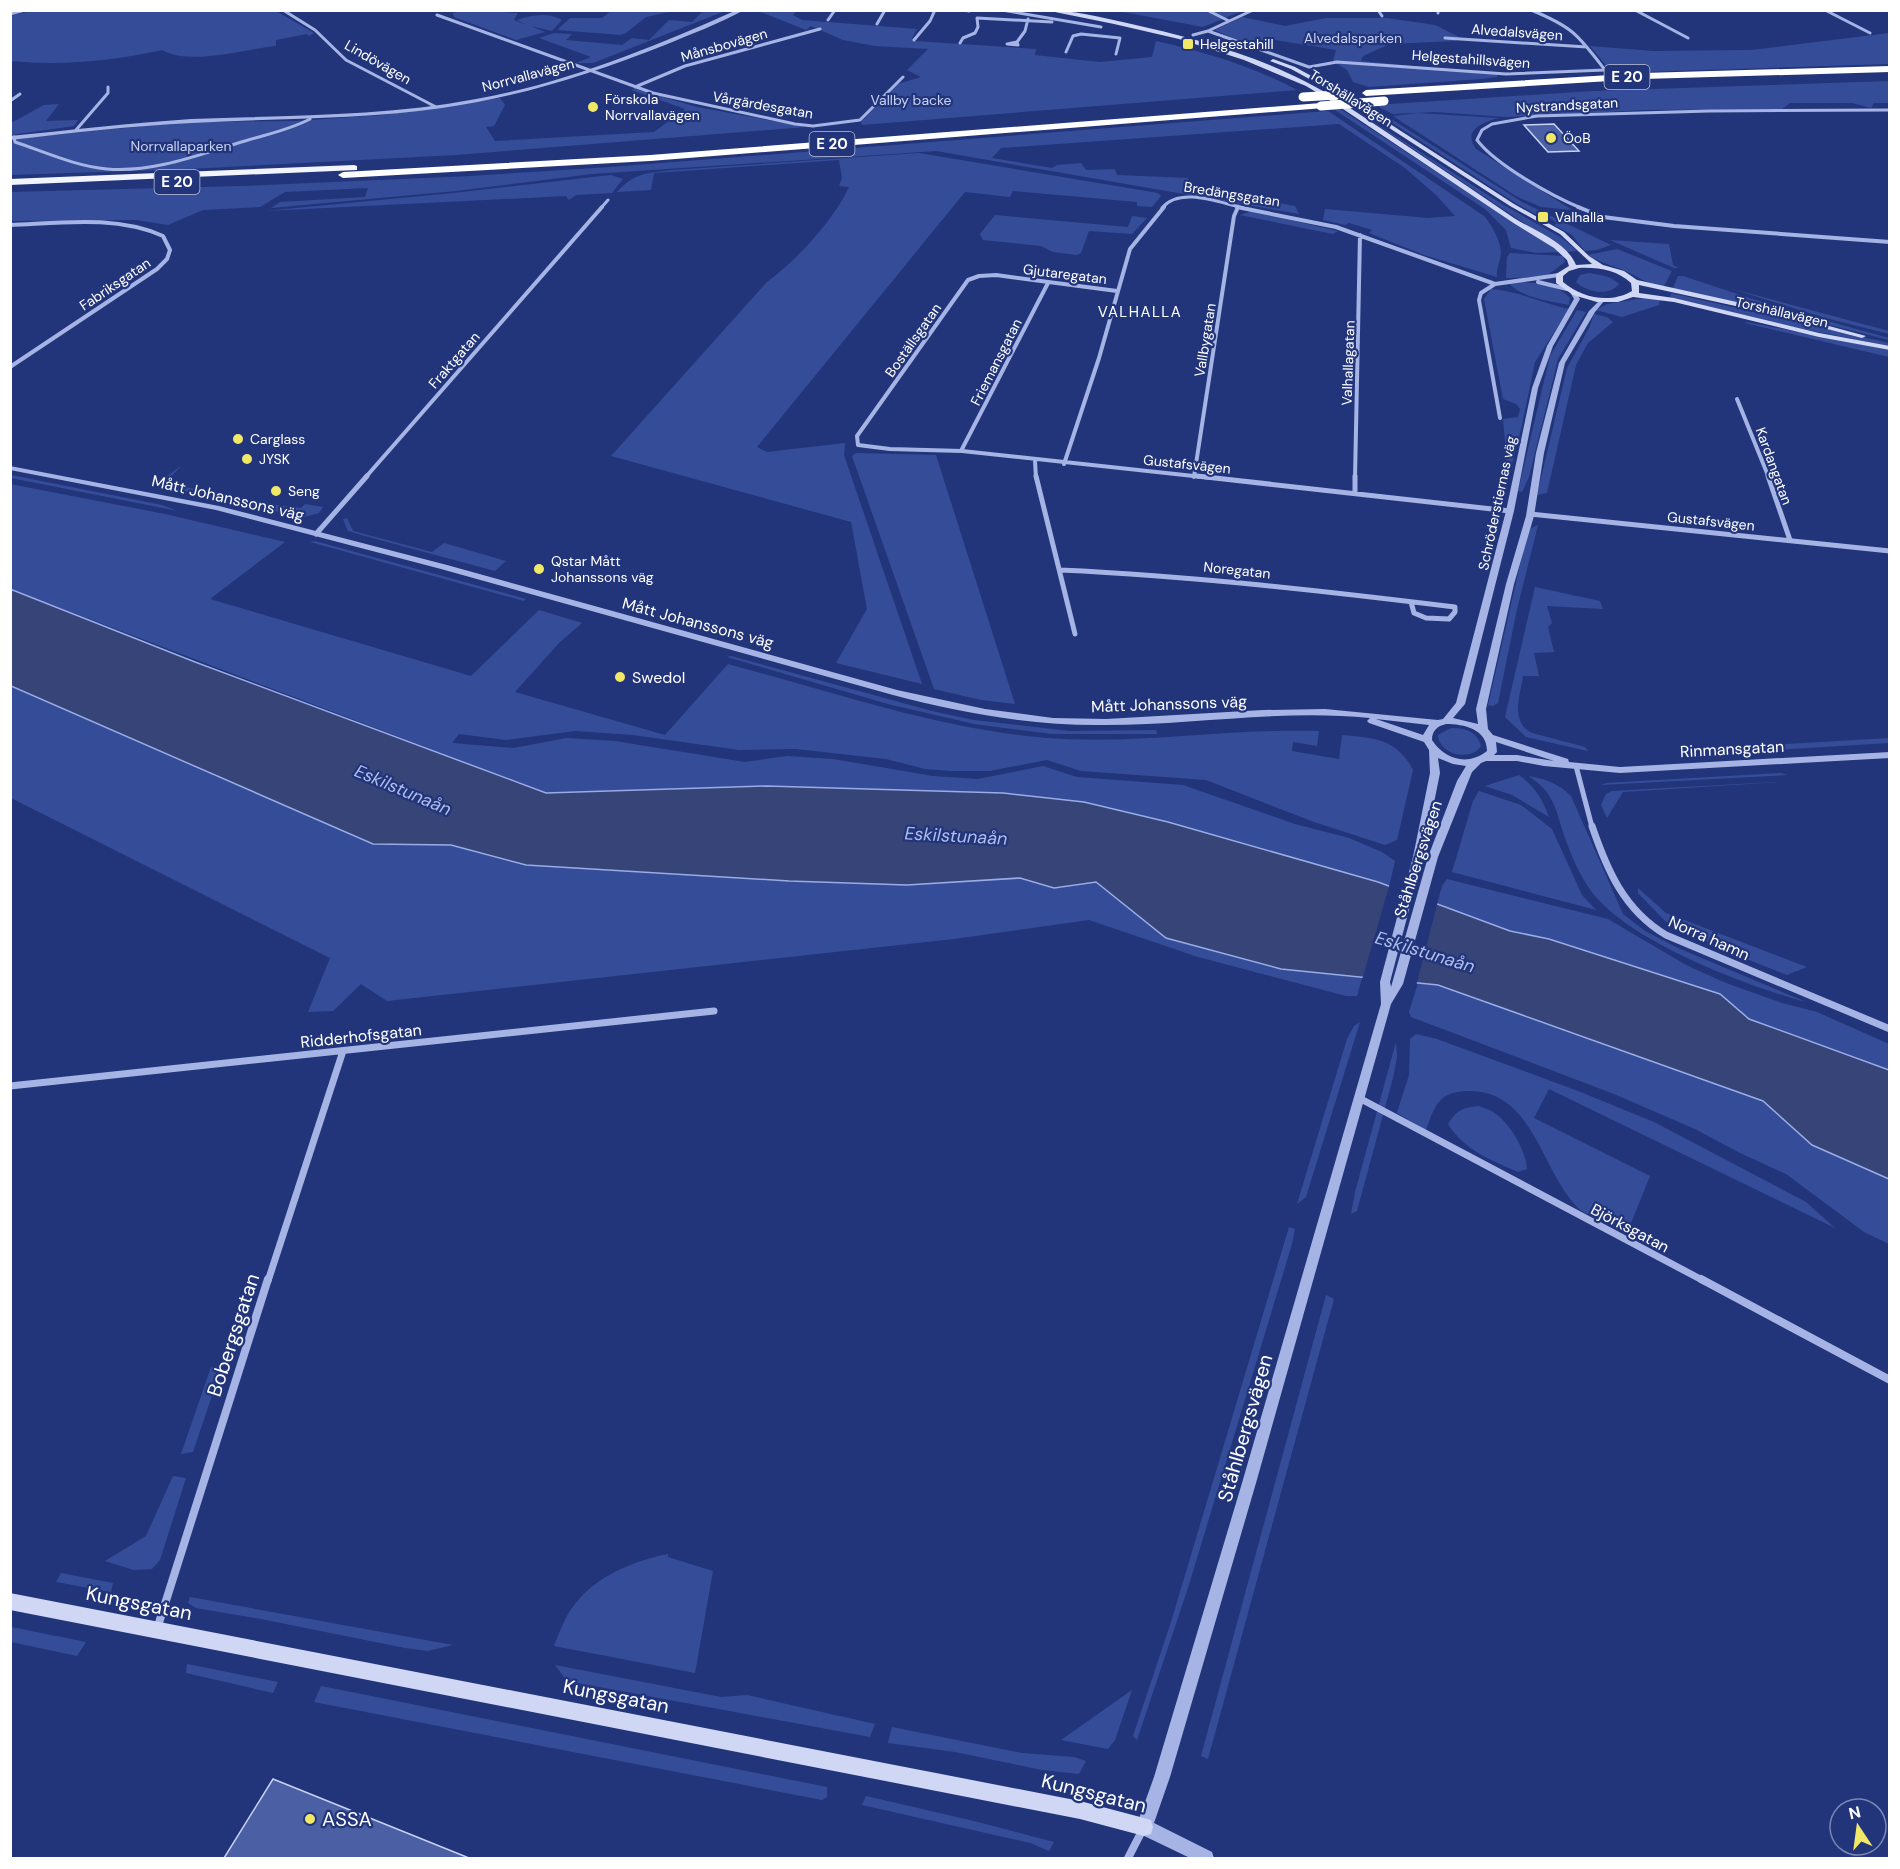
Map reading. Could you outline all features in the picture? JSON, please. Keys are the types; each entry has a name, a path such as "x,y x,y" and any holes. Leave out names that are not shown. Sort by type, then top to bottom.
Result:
{"highway":[{"name":"E 20","path":"719,142 1366,93 1632,77 1890,69"},
{"name":"E 20","path":"10,184 343,175 650,158 1384,101 1656,84 1890,77"},
{"name":"E 20","path":"10,184 354,168 695,144"}],"main road":[{"name":"Torshällavägen","path":"1047,10 1183,40 1251,60 1316,89 1559,248 1572,261 1573,267"},
{"name":"Torshällavägen","path":"1077,10 1192,35 1293,68 1337,92 1512,205 1562,233 1601,267 1622,273 1635,282 1890,341"},
{"path":"1183,40 1192,35"},
{"path":"1601,267 1573,267 1559,275 1560,283 1570,291 1602,300"},
{"path":"1633,295 1637,289 1635,282"},
{"name":"Torshällavägen","path":"1602,300 1617,300 1633,295 1674,300 1827,336 1890,348"},
{"name":"Kungsgatan","path":"10,1601 1080,1810 1144,1827"}],"street":[{"path":"10,15 25,10"},
{"name":"Lindövägen","path":"283,10 315,30 346,60 436,107"},
{"name":"Norrvallavägen","path":"310,119 293,128 172,160 128,169 106,168 82,163 15,142 12,137 191,121 310,119 436,107 515,93 589,71 742,10"},
{"path":"828,20 835,10"},
{"path":"877,24 885,10"},
{"path":"914,40 930,21 935,10"},
{"path":"963,10 969,11"},
{"path":"1002,10 1101,27"},
{"path":"1207,10 1230,21"},
{"path":"1192,35 1208,31 1253,10"},
{"path":"1378,10 1382,16"},
{"name":"Helgestahillsvägen","path":"1208,31 1311,67 1337,62 1524,75 1605,69 1587,47 1586,42 1565,25 1531,10"},
{"path":"1635,10 1688,38"},
{"path":"1825,10 1870,33"},
{"name":"Vårgärdesgatan","path":"437,15 635,87 697,104 795,124 813,126 860,120 903,76"},
{"path":"1017,42 1025,31 1029,16"},
{"path":"960,43 963,38 975,33 978,27 977,18 1052,22"},
{"name":"Månsbovägen","path":"635,87 685,66 820,28"},
{"path":"1066,52 1073,36 1083,33 1120,38 1116,54"},
{"name":"Alvedalsvägen","path":"1445,38 1587,47"},
{"path":"76,130 108,93 108,87"},
{"path":"10,101 20,94"},
{"name":"Nystrandsgatan","path":"1890,110 1643,112 1530,117 1502,120 1488,125 1480,132 1477,140 1487,153 1563,201 1603,217 1674,226 1890,242"},
{"name":"Bredängsgatan","path":"1064,464 1099,358 1130,249 1169,200 1186,197 1312,220 1495,284 1559,275"},
{"name":"Fraktgatan","path":"316,534 608,200"},
{"name":"Vallbygatan","path":"1194,477 1234,216 1238,206"},
{"name":"Fabriksgatan","path":"10,225 142,226 161,232 167,237 170,247 169,256 157,269 10,367"},
{"name":"Valhallagatan","path":"1355,492 1360,235"},
{"name":"Boställsgatan","path":"861,448 857,442 857,436 968,280 986,275 1011,278"},
{"name":"Gjutaregatan","path":"1011,278 1117,291"},
{"name":"Bredängsgatan","path":"1531,280 1570,291"},
{"name":"Friemansgatan","path":"961,451 1048,283"},
{"name":"Schröderstiernas väg","path":"1495,284 1481,292 1479,300 1500,418"},
{"name":"Schröderstiernas väg","path":"1442,722 1460,704 1510,511 1535,388 1550,346 1574,307 1576,299 1570,291"},
{"name":"Schröderstiernas väg","path":"1486,733 1481,709 1510,584 1530,514 1540,453 1562,363 1592,311 1602,300"},
{"name":"Kardangatan","path":"1737,399 1763,460 1790,540"},
{"name":"Gustafsvägen","path":"861,448 961,451 1035,461 1355,492 1510,511"},
{"path":"1035,461 1036,476 1075,634"},
{"name":"Mått Johanssons väg","path":"10,468 216,508 896,693 994,714 1104,723 1301,712 1442,722"},
{"path":"1510,511 1530,514"},
{"name":"Gustafsvägen","path":"1530,514 1890,551"},
{"name":"Noregatan","path":"1060,570 1214,580 1411,602 1455,607 1455,612 1449,619 1426,618 1414,613 1411,602"},
{"name":"Mått Johanssons väg","path":"1352,715 1427,740"},
{"path":"1442,722 1464,722 1486,733 1493,745 1492,752 1482,760 1454,761 1433,750 1427,740 1428,731 1442,722"},
{"name":"Rinmansgatan","path":"1486,733 1576,766"},
{"name":"Ståhlbergsvägen","path":"1386,1004 1385,982 1413,878 1435,773 1433,750"},
{"name":"Rinmansgatan","path":"1482,760 1517,758 1620,770 1890,755"},
{"name":"Ståhlbergsvägen","path":"1128,1858 1144,1827 1162,1777 1246,1494 1386,1004 1398,984 1433,857 1462,781 1468,770 1482,760"},
{"name":"Norra hamn","path":"1576,766 1583,801 1611,874 1622,896 1648,924 1666,935 1890,1029"},
{"name":"Ridderhofsgatan","path":"10,1086 714,1011"},
{"name":"Bobergsgatan","path":"157,1629 324,1105 344,1051"},
{"name":"Björksgatan","path":"1359,1098 1890,1380"},
{"name":"Kungsgatan","path":"1144,1827 1206,1858"}],"green space":[{"path":"31,11 276,11 314,33 309,36 307,34 276,40 276,46 202,57 173,55 162,50 86,62 11,61 11,16"},
{"path":"481,11 518,13 514,20 526,25 517,20 540,15 557,17 562,20 552,31 531,26 545,32 516,40 454,17 453,13"},
{"path":"611,11 673,11 646,17 621,35 557,30 570,18 602,18"},
{"path":"703,11 725,11 593,63 576,63 591,57 539,38 554,33 572,34 566,40 622,45 632,38 649,40 669,20 692,22"},
{"name":"Vallby backe","path":"758,11 796,11 793,15 802,20 917,29 912,38 915,41 1036,49 1035,55 1100,62 1152,57 1156,41 1228,61 1297,90 862,125 861,122 898,84 921,77 907,70 928,49 875,46 843,40 811,26 806,30"},
{"path":"1118,11 1242,11 1203,27"},
{"name":"Alvedalsparken","path":"1242,17 1285,26 1326,18 1387,18 1435,25 1461,38 1455,41 1390,44 1363,56 1361,61 1498,74 1497,77 1482,79 1369,87 1353,82 1347,70 1333,61 1336,50 1275,40 1244,44 1215,30"},
{"path":"1889,33 1889,64 1612,73 1590,46 1653,51 1752,50"},
{"path":"1890,81 1889,103 1874,103 1871,108 1852,103 1790,103 1782,109 1646,110 1506,117 1435,112 1393,114 1375,105 1593,91"},
{"name":"Norrvallaparken","path":"635,89 697,107 806,127 456,155 188,169 11,175 10,139 188,122 296,121 383,115 500,98 505,105 494,126 486,127 495,141 654,132 685,109 631,90"},
{"path":"59,104 46,121 78,120 74,126 11,135 11,123 44,105"},
{"path":"1365,105 1369,105 1522,202 1611,245 1585,251 1572,235 1554,225 1557,223 1543,214 1537,215 1517,204"},
{"path":"1337,107 1560,252 1536,253 1511,248 1506,230 1485,209 1332,108"},
{"path":"1355,110 1502,204 1562,238 1577,251 1567,252"},
{"path":"1328,111 1484,216 1495,233 1500,247 1497,277 1424,255 1369,233 1372,230 1349,223 1345,225 1323,220 1325,209 1428,218 1455,216 1436,195 1405,168 1339,124 1001,148 992,158 1052,168 1057,165 1081,163 1086,170 1115,169 1117,175 1188,178 1191,186 1295,206 1299,214 936,151 592,174 456,191 271,208 280,202 365,197 368,188 285,192 260,207 203,210 168,225 136,220 11,221 10,192 242,186 470,176"},
{"path":"1418,113 1499,118 1481,125 1473,132 1471,137 1476,149 1572,210 1541,207 1516,196 1393,116"},
{"path":"919,153 1158,193 1161,196 1152,207 1137,206 1137,202 1013,191 1010,197 965,192 757,447 767,452 845,443 844,455 922,684 836,663 867,609 851,522 611,456 767,282 790,263 813,239 834,213 849,187 839,186 842,178 839,160 654,173 651,190 617,192 623,186 635,177 656,172 673,170"},
{"path":"611,175 623,179 612,193 576,195 569,200 566,196 265,211 453,193"},
{"path":"1252,211 1338,231 1333,234 1240,215"},
{"path":"995,215 1128,227 1132,216 1147,218 1132,234 1089,231 1081,253 1077,255 1053,252 1041,246 983,240 980,234"},
{"path":"1610,240 1669,244 1673,265 1679,268 1674,268"},
{"path":"1617,249 1672,271 1663,288 1588,255"},
{"path":"1510,253 1563,256 1565,262 1545,277 1506,278 1507,257"},
{"path":"1589,273 1602,275 1619,284 1609,291 1598,292 1576,282 1580,275"},
{"path":"1678,276 1780,308 1889,338 1889,340 1743,303 1672,290"},
{"path":"1508,282 1550,286 1570,298 1569,305 1520,292"},
{"path":"1729,288 1889,331 1889,334 1822,317"},
{"path":"1491,289 1511,292 1569,309 1535,362 1506,487 1503,419 1518,417 1520,409 1516,404 1503,399 1484,299"},
{"path":"1671,293 1889,343 1889,346 1788,326 1670,297"},
{"path":"1644,298 1660,299 1659,305 1622,317 1596,310 1607,304"},
{"path":"1577,310 1586,312 1558,359 1529,477 1522,492 1518,491 1550,356"},
{"path":"1594,314 1607,317 1613,322 1588,343 1576,365 1547,493 1537,495 1567,368"},
{"path":"1745,323 1889,349 1889,357"},
{"path":"856,453 936,455 1015,704 981,700 934,689 852,456"},
{"path":"181,466 166,482 243,501 301,508 305,504 323,507 319,513 304,517 255,507 237,500 153,486"},
{"path":"11,475 162,505 178,511 11,478"},
{"path":"10,484 165,514 285,542 210,599 471,676 539,610 582,623 559,643 515,692 665,735 728,664 926,718 966,727 1047,738 1081,740 1319,731 1317,746 1293,742 1292,751 1339,759 1342,735 1375,739 1400,752 1413,770 1397,840 1385,845 1314,822 1206,780 1081,771 1047,760 990,771 951,771 925,769 886,759 796,749 739,750 633,735 575,731 506,740 459,734 452,743 514,748 566,738 615,741 745,762 787,756 833,759 933,776 978,779 1043,766 1077,777 1183,785 1295,824 1349,838 1382,852 1395,861 1389,887 1168,822 1084,802 766,786 546,793 11,589"},
{"path":"347,518 353,531 432,552 444,543 506,561 495,571 365,536 348,531 343,519"},
{"path":"1538,525 1517,609 1498,703 1493,706 1488,705 1528,530"},
{"path":"315,541 526,599 524,601 310,542"},
{"path":"1535,587 1600,601 1603,609 1547,606 1552,623 1548,627 1554,652 1534,653 1539,676 1523,676 1518,708 1521,722 1532,733 1585,747 1588,751 1526,737 1505,717"},
{"path":"731,656 932,711 974,720 1069,731 1156,730 1157,734 1052,734 974,724 888,704 727,657"},
{"path":"10,686 373,844 451,845 526,865 789,881 907,885 1020,878 1054,888 1097,882 1166,938 1281,969 1362,978 1357,996 1346,996 1198,957 1089,920 954,939 387,1001 361,984 333,1011 308,1012 330,958 11,798"},
{"path":"1451,728 1470,731 1477,737 1481,746 1470,754 1456,754 1449,751 1440,742 1438,735"},
{"path":"1889,738 1889,743 1758,751 1753,746"},
{"path":"1780,773 1788,775 1601,785 1606,783"},
{"path":"1519,775 1537,793 1549,817 1512,795 1485,786"},
{"path":"1529,776 1552,783 1571,796 1623,914 1645,931 1678,948 1806,1002 1752,985 1690,959 1659,944 1608,909 1591,891 1580,872 1550,796"},
{"path":"1794,781 1623,792 1607,818 1601,805 1606,794 1612,791"},
{"path":"1479,791 1521,805 1552,829 1582,895 1596,910 1452,872 1473,801"},
{"path":"1447,879 1608,919 1686,965 1726,983 1782,1003 1817,1012 1889,1044 1889,1070 1749,1019 1720,994 1549,939 1510,931 1437,904 1442,886"},
{"path":"1638,888 1666,913 1807,967 1787,975 1724,950 1665,921 1638,893"},
{"path":"1418,983 1438,985 1763,1101 1812,1145 1889,1179 1889,1244 1864,1232 1786,1174 1695,1129 1614,1094 1411,1017 1409,1012"},
{"path":"1360,1022 1306,1197 1297,1204 1347,1039 1354,1026"},
{"path":"1416,1034 1437,1039 1578,1091 1654,1122 1806,1202 1835,1228 1549,1089 1534,1118 1650,1176 1629,1228 1588,1214 1578,1208 1565,1192 1534,1135 1522,1118 1508,1104 1491,1094 1469,1091 1445,1097 1432,1113 1426,1130 1397,1113 1409,1075 1410,1039"},
{"path":"1396,1042 1397,1057 1393,1078 1357,1211 1351,1214 1355,1192"},
{"path":"1478,1106 1494,1113 1512,1131 1521,1147 1527,1169 1518,1172 1488,1158 1470,1147 1454,1133 1448,1124 1454,1116 1464,1109"},
{"path":"1289,1227 1295,1229 1292,1244 1188,1588 1137,1740 1133,1736 1171,1622"},
{"path":"1326,1295 1334,1299 1208,1759 1201,1756"},
{"path":"222,1366 193,1452 181,1454 211,1367"},
{"path":"173,1476 186,1478 160,1560 152,1569 134,1570 105,1561 146,1536"},
{"path":"668,1554 668,1557 713,1571 695,1673 554,1646 565,1619 576,1603 598,1582 624,1567"},
{"path":"61,1573 113,1583 111,1592 56,1582"},
{"path":"190,1597 453,1645 428,1651 405,1648 196,1608 188,1603"},
{"path":"10,1627 86,1642 77,1656 11,1642"},
{"path":"187,1664 278,1682 273,1693 186,1673"},
{"path":"555,1665 721,1697 747,1695 875,1724 870,1737 567,1681"},
{"path":"321,1686 827,1787 827,1797 822,1800 314,1702"},
{"path":"1132,1690 1115,1740 1108,1749 1061,1740"},
{"path":"892,1727 1022,1753 1074,1757 1086,1761 1079,1774 1042,1770 955,1752 888,1743"},
{"path":"866,1796 1054,1842 1049,1851 1030,1843 862,1805"}],"water":[{"name":"Eskilstunaån","path":"10,589 195,662 546,793 766,786 1003,793 1084,802 1168,822 1378,882 1510,931 1549,939 1720,994 1749,1019 1889,1070 1889,1179 1812,1145 1763,1101 1438,985 1281,969 1166,938 1096,882 1054,888 1020,878 907,885 789,881 526,865 451,845 373,844 11,686"}],"pier":[{"path":"1390,883 1438,901 1416,986 1362,980"}],"building":[{"name":"ÖoB","path":"1554,124 1579,151 1548,152 1524,125"},
{"name":"ASSA","path":"273,1779 469,1858 224,1858"}],"place":[{"name":"Helgestahill","path":"1188,44"},
{"name":"Förskola Norrvallavägen","path":"593,107"},
{"name":"ÖoB","path":"1551,138"},
{"name":"Valhalla","path":"1543,217"},
{"name":"Carglass","path":"238,439"},
{"name":"JYSK","path":"247,459"},
{"name":"Seng","path":"276,491"},
{"name":"Qstar Mått Johanssons väg","path":"539,569"},
{"name":"Swedol","path":"620,677"},
{"name":"ASSA","path":"310,1819"}],"district":[{"name":"VALHALLA","path":"1140,312"}]}
